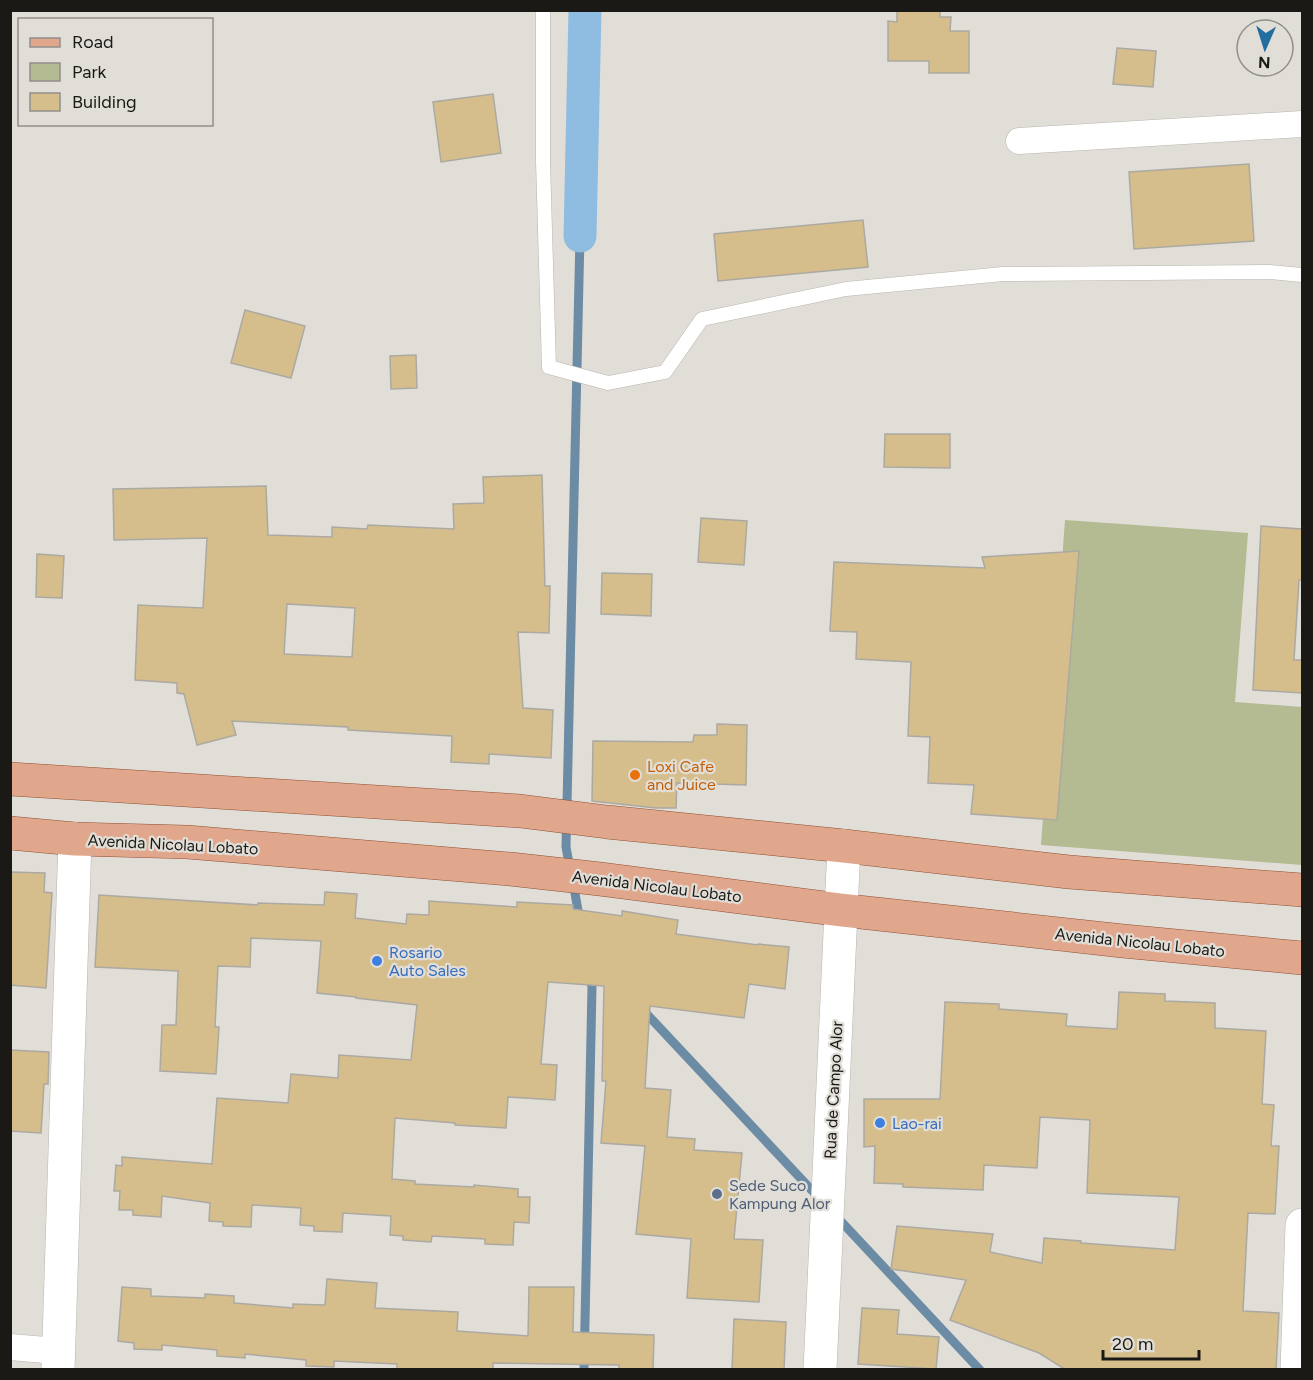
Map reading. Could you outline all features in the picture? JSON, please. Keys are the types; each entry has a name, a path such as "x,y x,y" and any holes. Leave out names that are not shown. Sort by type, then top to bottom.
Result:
{"main road":[{"path":"10,778 520,811 1069,872 1302,890"},
{"name":"Avenida Nicolau Lobato","path":"10,832 75,838 187,842 510,869 841,910 1302,958"}],"street":[{"path":"1019,141 1302,124"},
{"path":"10,1347 58,1360 75,838"},
{"name":"Rua de Campo Alor","path":"820,1370 844,846"},
{"path":"1297,1370 1302,1225"}],"lane":[{"path":"543,10 543,161 549,367 608,382 665,372 702,319 846,289 1003,274 1269,272 1302,275"}],"green space":[{"path":"1065,520 1248,533 1235,702 1302,707 1302,865 1041,845"}],"building":[{"path":"897,10 940,10 940,17 951,17 950,31 969,31 969,73 929,73 929,61 888,61 888,21 897,22"},
{"path":"1117,48 1156,51 1153,87 1113,84"},
{"path":"493,94 501,153 441,162 433,102"},
{"path":"1249,164 1254,241 1134,249 1129,172"},
{"path":"863,220 868,267 718,281 714,234"},
{"path":"245,310 305,326 291,378 231,363"},
{"path":"416,355 417,388 391,389 390,356"},
{"path":"885,434 950,434 950,468 884,467"},
{"path":"542,475 545,586 550,586 549,633 518,632 523,708 553,710 551,758 489,754 489,764 451,762 452,736 348,730 348,727 232,721 236,735 197,745 184,694 177,693 177,683 135,680 138,605 203,608 207,538 114,540 113,489 266,486 268,535 332,537 332,527 367,529 368,525 454,529 453,504 484,503 483,477","holes":["287,604 355,608 352,657 284,654"]},
{"path":"701,518 747,521 744,565 698,562"},
{"path":"1261,526 1302,529 1302,580 1299,580 1294,660 1302,660 1302,693 1253,690"},
{"path":"1079,551 1057,820 971,814 974,785 928,783 930,737 908,736 911,662 856,659 857,632 830,631 834,562 985,568 982,557"},
{"path":"37,554 64,556 62,598 36,597"},
{"path":"602,573 652,574 651,616 601,614"},
{"path":"717,724 747,725 746,785 677,783 676,808 592,801 593,741 693,742 694,735 717,735"},
{"path":"10,872 45,873 44,892 52,893 46,988 10,985"},
{"path":"325,892 357,894 355,918 406,924 407,914 429,915 429,901 517,907 517,902 573,905 573,909 622,916 622,911 678,920 676,934 789,947 785,989 749,984 744,1018 650,1006 645,1088 671,1090 667,1137 695,1139 694,1150 742,1153 734,1239 763,1240 759,1302 687,1298 691,1239 636,1234 645,1146 601,1143 606,1081 602,1081 604,986 548,982 541,1064 557,1065 555,1100 508,1097 506,1128 395,1118 392,1179 415,1181 415,1184 474,1187 474,1185 518,1189 518,1197 530,1197 529,1223 514,1222 513,1245 485,1244 485,1239 432,1236 431,1242 403,1240 403,1236 390,1235 391,1216 343,1213 342,1232 314,1231 314,1226 300,1225 301,1208 252,1205 251,1227 223,1226 223,1222 209,1221 210,1203 162,1196 161,1217 133,1215 133,1210 119,1210 120,1191 114,1191 116,1165 122,1166 122,1157 212,1164 217,1098 288,1103 291,1074 338,1078 339,1055 411,1060 417,1005 317,993 321,941 251,938 250,967 218,966 215,1027 219,1027 216,1074 160,1071 162,1025 176,1025 178,971 95,967 99,895 258,905 258,903 324,905"},
{"path":"1119,992 1165,994 1165,1001 1215,1003 1215,1028 1266,1031 1262,1104 1274,1105 1271,1146 1279,1146 1275,1214 1248,1213 1243,1311 1279,1313 1276,1370 1066,1370 1039,1353 950,1320 966,1280 891,1269 897,1226 993,1234 990,1252 1042,1263 1044,1238 1175,1250 1179,1197 1087,1193 1090,1120 1040,1117 1037,1168 984,1165 983,1190 903,1187 903,1184 874,1183 875,1146 864,1147 864,1099 940,1099 945,1002 999,1004 999,1009 1067,1014 1066,1026 1117,1029"},
{"path":"10,1050 49,1052 48,1084 44,1084 41,1133 10,1131"},
{"path":"327,1279 377,1283 375,1308 458,1312 457,1331 528,1336 529,1287 574,1287 573,1332 654,1335 653,1370 619,1370 619,1365 493,1363 493,1370 397,1370 397,1364 334,1361 334,1367 306,1366 306,1360 245,1354 245,1358 217,1356 217,1350 162,1345 162,1350 134,1349 134,1343 118,1341 122,1287 151,1289 151,1296 205,1298 205,1294 234,1296 234,1303 293,1308 293,1304 325,1305"},
{"path":"862,1308 899,1310 897,1334 939,1337 936,1369 858,1364"},
{"path":"734,1319 786,1322 784,1370 732,1370"}],"waterway":[{"path":"580,236 585,10"},
{"path":"570,869 566,847 580,236"},
{"path":"573,882 580,922"},
{"path":"584,1370 592,987 589,974"},
{"path":"643,1010 820,1199"},
{"path":"836,1216 980,1370"}],"place":[{"name":"Loxi Cafe and Juice","path":"635,775"},
{"name":"Rosario Auto Sales","path":"377,961"},
{"name":"Lao-rai","path":"880,1123"},
{"name":"Sede Suco Kampung Alor","path":"717,1194"}]}
